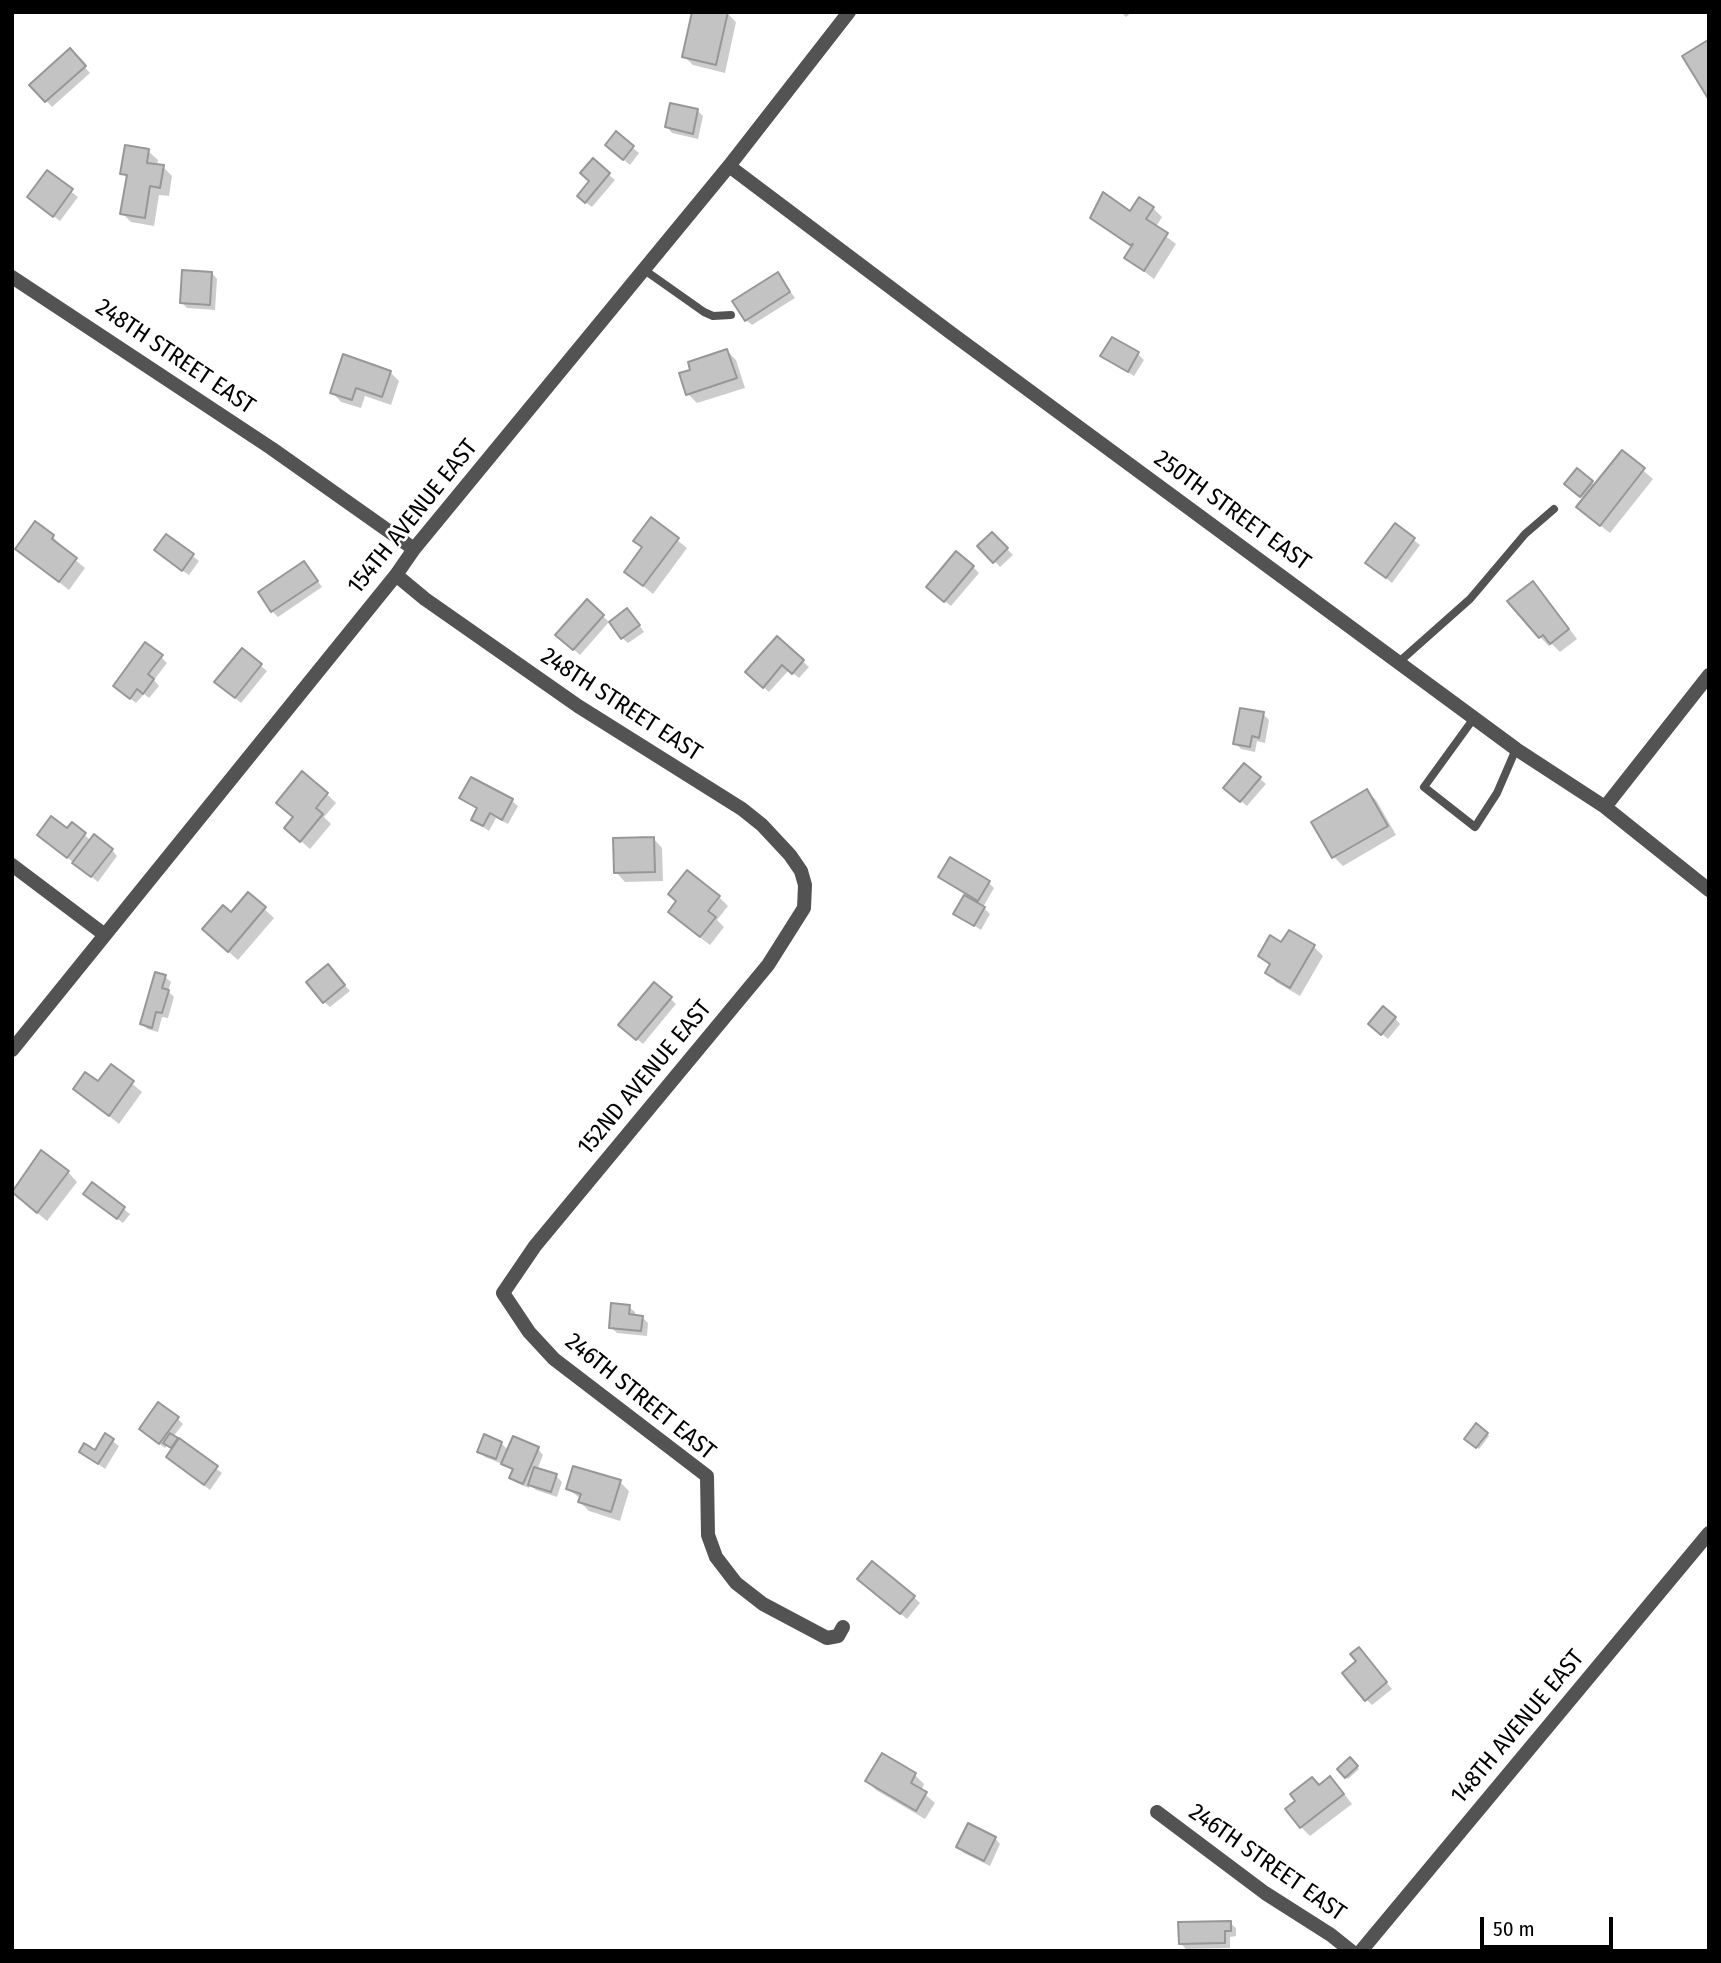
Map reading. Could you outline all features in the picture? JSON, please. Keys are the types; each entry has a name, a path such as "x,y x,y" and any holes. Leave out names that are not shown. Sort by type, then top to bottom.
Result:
{"street":[{"name":"154TH AVENUE EAST","path":"12,1050 396,575 414,549 729,166 849,12"},
{"name":"250TH STREET EAST","path":"729,166 1516,749 1605,807 1709,890"},
{"name":"248TH STREET EAST","path":"12,277 271,449 414,549"},
{"name":"248TH STREET EAST","path":"396,575 425,600 578,706 742,809 762,825 790,855 801,871 805,885"},
{"path":"1605,807 1709,675"},
{"path":"12,865 105,935"},
{"name":"152ND AVENUE EAST","path":"503,1293 535,1247 768,965 804,908 805,885"},
{"name":"246TH STREET EAST","path":"503,1293 529,1332 554,1359 707,1476 708,1535 716,1557 736,1583 764,1604 827,1638 838,1636 843,1627"},
{"name":"148TH AVENUE EAST","path":"1361,1951 1709,1533"},
{"name":"246TH STREET EAST","path":"1157,1812 1265,1894 1352,1951"}],"lane":[{"path":"643,270 704,312 713,316 731,315"},
{"path":"1399,662 1470,599 1516,544 1554,509"},
{"path":"1474,718 1424,787 1475,827 1497,793 1516,749"}],"building":[{"path":"692,12 728,12 716,65 682,57"},
{"path":"1709,41 1709,100 1682,56"},
{"path":"70,48 86,66 45,102 29,85"},
{"path":"670,103 698,109 693,134 665,127"},
{"path":"616,131 634,146 623,160 605,145"},
{"path":"125,145 149,149 147,163 164,165 160,188 150,186 145,218 120,214 127,175 120,174"},
{"path":"593,158 610,173 585,203 577,196 589,181 580,173"},
{"path":"47,170 73,189 53,217 27,197"},
{"path":"1103,192 1130,211 1139,197 1154,207 1146,219 1168,233 1144,271 1124,258 1133,244 1130,245 1090,218"},
{"path":"182,270 212,272 210,305 180,303"},
{"path":"778,272 790,292 745,321 732,301"},
{"path":"1112,337 1139,352 1128,372 1100,356"},
{"path":"727,349 737,378 686,395 679,373 690,370 688,362"},
{"path":"343,354 391,371 382,397 356,388 352,400 330,393"},
{"path":"1622,450 1645,468 1600,526 1576,507"},
{"path":"1577,468 1593,481 1580,497 1564,484"},
{"path":"651,517 679,538 643,586 624,572 642,547 633,541"},
{"path":"35,521 54,535 52,539 77,558 59,582 15,549"},
{"path":"1395,523 1415,538 1386,578 1365,563"},
{"path":"992,532 1008,548 993,563 977,546"},
{"path":"166,534 194,554 182,571 154,550"},
{"path":"956,551 974,566 944,602 926,587"},
{"path":"304,561 318,581 271,612 258,592"},
{"path":"1533,581 1569,629 1550,644 1543,635 1539,638 1507,601"},
{"path":"587,599 604,615 573,650 555,635"},
{"path":"627,608 640,625 621,639 609,622"},
{"path":"777,636 804,660 792,674 782,665 763,688 745,672"},
{"path":"145,642 163,655 148,674 154,679 143,694 137,689 130,699 113,686"},
{"path":"242,648 262,664 235,698 214,682"},
{"path":"1240,708 1264,712 1259,738 1252,736 1250,747 1233,744"},
{"path":"1244,763 1261,777 1240,802 1223,788"},
{"path":"302,771 328,793 316,808 323,814 300,842 284,828 293,817 276,803"},
{"path":"471,777 513,799 502,820 490,813 483,826 471,820 477,808 459,798"},
{"path":"1367,789 1388,826 1332,858 1311,822"},
{"path":"51,816 67,828 72,822 86,833 67,858 37,835"},
{"path":"94,834 113,849 91,877 72,863"},
{"path":"654,837 655,872 614,873 613,838"},
{"path":"950,857 990,881 978,901 938,877"},
{"path":"687,870 720,896 708,911 716,917 700,937 668,912 676,901 668,894"},
{"path":"248,892 266,907 228,952 202,929 223,905 231,912"},
{"path":"964,895 985,907 974,926 953,914"},
{"path":"1289,930 1315,945 1290,988 1265,973 1270,964 1258,956 1270,935 1281,942"},
{"path":"328,964 345,985 323,1003 306,982"},
{"path":"155,972 166,975 162,988 169,990 162,1013 156,1012 152,1028 140,1024"},
{"path":"654,982 672,997 636,1040 618,1025"},
{"path":"1383,1006 1396,1017 1381,1035 1368,1024"},
{"path":"111,1064 134,1081 109,1116 73,1089 85,1072 98,1081"},
{"path":"41,1150 69,1171 37,1213 12,1192"},
{"path":"92,1182 125,1207 117,1219 83,1194"},
{"path":"611,1303 630,1305 629,1314 643,1316 641,1331 609,1328"},
{"path":"158,1402 179,1417 159,1444 139,1429"},
{"path":"1476,1423 1488,1433 1476,1448 1464,1439"},
{"path":"105,1433 114,1439 98,1464 79,1452 84,1443 95,1450"},
{"path":"170,1433 178,1438 171,1448 163,1443"},
{"path":"484,1434 502,1442 496,1459 477,1452"},
{"path":"513,1436 539,1447 523,1484 509,1478 513,1469 501,1464"},
{"path":"179,1438 218,1466 204,1485 166,1457"},
{"path":"573,1466 621,1480 611,1512 578,1502 581,1494 566,1489"},
{"path":"534,1467 557,1474 551,1492 528,1485"},
{"path":"872,1561 915,1596 900,1614 857,1579"},
{"path":"1359,1647 1387,1682 1365,1701 1342,1673 1356,1661 1350,1654"},
{"path":"882,1753 916,1773 911,1783 927,1792 916,1811 865,1781"},
{"path":"1350,1757 1358,1766 1345,1778 1337,1769"},
{"path":"1330,1776 1344,1794 1300,1828 1285,1809 1295,1801 1290,1794 1312,1777 1319,1785"},
{"path":"968,1823 996,1837 984,1861 956,1847"},
{"path":"1231,1921 1231,1931 1225,1931 1225,1943 1179,1944 1178,1922"}]}
